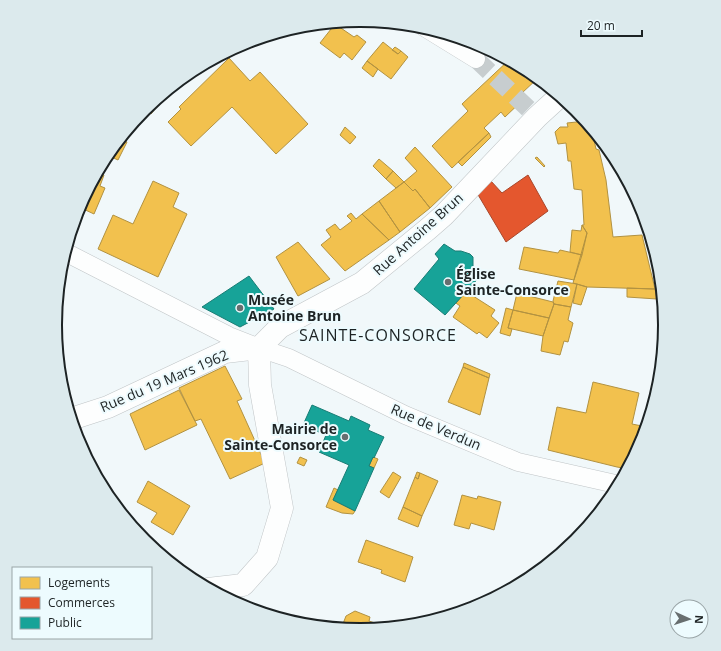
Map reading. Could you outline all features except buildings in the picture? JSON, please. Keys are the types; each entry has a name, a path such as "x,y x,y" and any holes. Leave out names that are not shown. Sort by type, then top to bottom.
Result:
{"street":[{"path":"443,39 476,59"},
{"name":"Rue Antoine Brun","path":"259,348 280,327 362,283 428,229 444,215 537,117 556,100"},
{"name":"Rue de Verdun","path":"71,255 229,336 289,358 405,415 518,462 614,484"},
{"path":"217,587 243,585 267,558 282,508 260,385 259,348"},
{"name":"Rue du 19 Mars 1962","path":"77,417 108,407 225,352 259,348"}],"tunnel":[{"path":"476,59 537,117"}],"place":[{"name":"Église Sainte-Consorce","path":"448,282"},
{"name":"Musée Antoine Brun","path":"240,308"},
{"name":"Mairie de Sainte-Consorce","path":"345,437"}],"district":[{"name":"SAINTE-CONSORCE","path":"378,335"}]}
